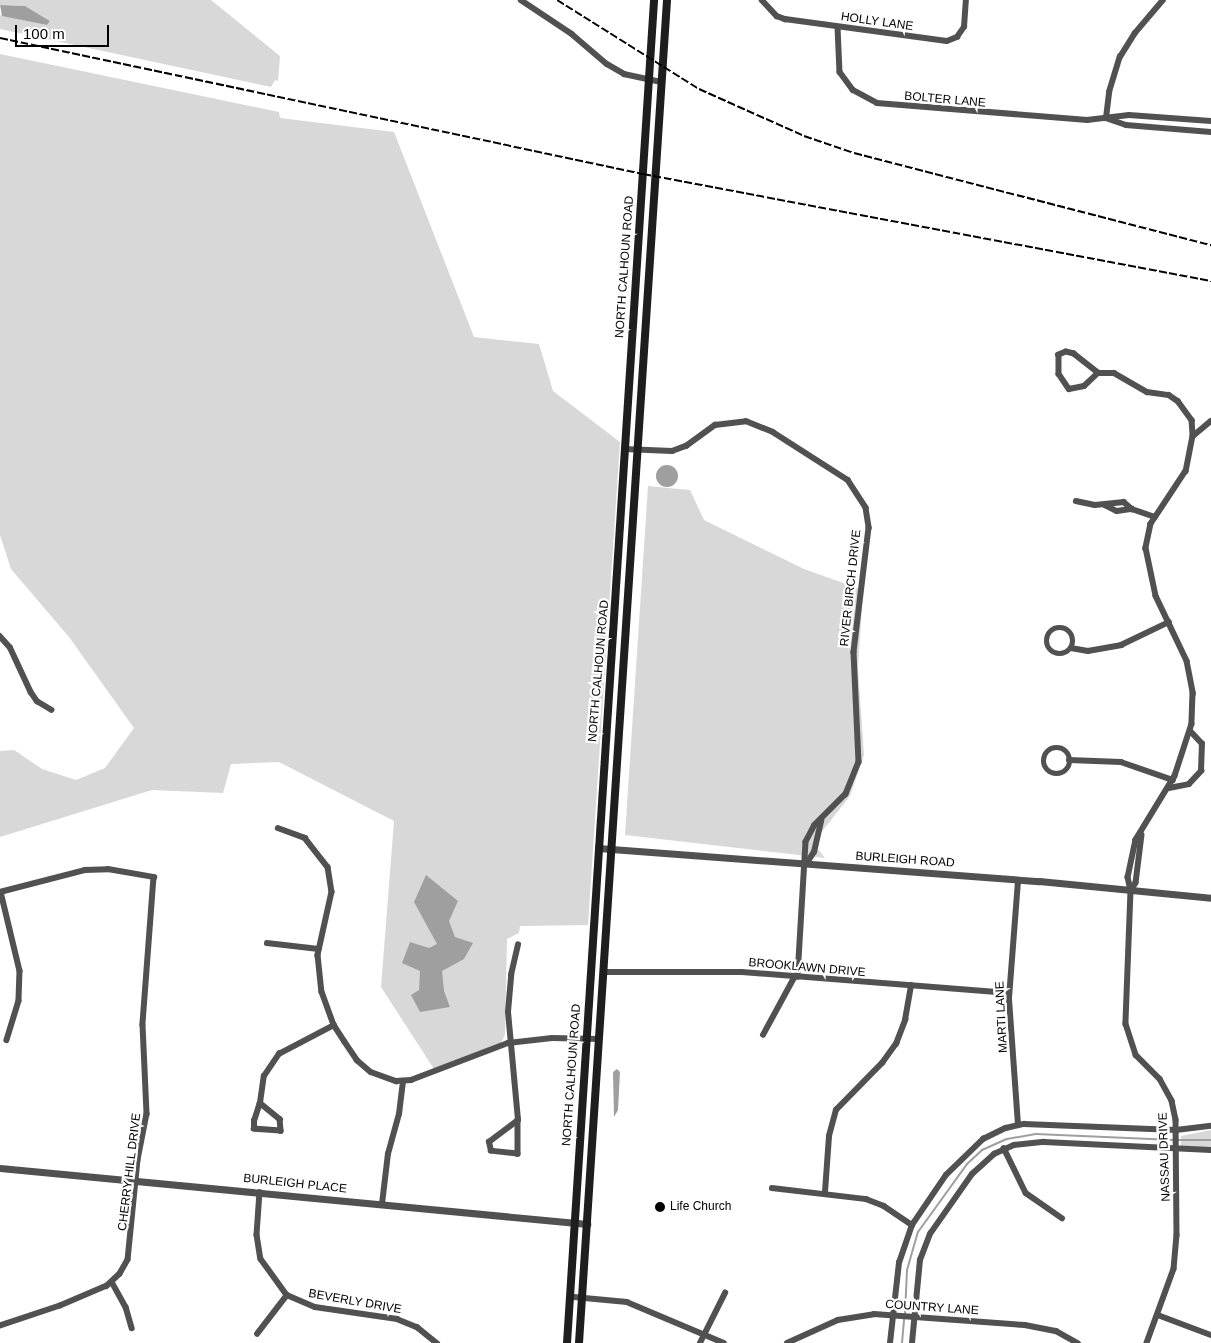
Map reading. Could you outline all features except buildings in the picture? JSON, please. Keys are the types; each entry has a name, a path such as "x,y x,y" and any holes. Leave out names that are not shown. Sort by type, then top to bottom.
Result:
{"main road":[{"name":"NORTH CALHOUN ROAD","path":"567,1343 654,0"},
{"name":"NORTH CALHOUN ROAD","path":"579,1343 578,1298 587,1224 667,0"}],"street":[{"path":"521,0 572,34 607,64 624,74 662,82"},
{"name":"HOLLY LANE","path":"762,0 773,12 785,19 947,41 957,37 964,27 966,0"},
{"path":"1106,118 1109,92 1120,57 1134,33 1162,0"},
{"name":"BOLTER LANE","path":"838,27 840,72 853,90 870,101 1009,115 1106,118 1129,115 1211,121"},
{"name":"BOLTER LANE","path":"1106,118 1126,125 1211,132"},
{"path":"1098,372 1084,386 1069,389 1059,374 1060,355 1066,352 1074,354 1098,372 1114,373 1147,392 1169,395 1178,400 1192,420 1193,436"},
{"name":"RIVER BIRCH DRIVE","path":"624,449 672,451 686,446 715,425 746,421 774,432 836,472 862,498 869,528 854,652 859,762 846,794 810,832 804,852 807,863"},
{"path":"1193,436 1211,421"},
{"name":"NASSAU DRIVE","path":"1147,1343 1176,1260 1176,1133 1168,1090 1136,1055 1127,1034 1131,891 1128,884 1130,863 1136,840 1142,835 1169,788 1191,732 1191,678 1180,644 1156,596 1148,562 1147,536 1155,517 1186,471 1193,436"},
{"path":"1076,501 1105,505 1124,502 1132,509 1155,517"},
{"path":"1071,648 1072,639 1064,629 1055,629 1048,635 1046,643 1053,653 1061,654 1071,648 1088,651 1121,645 1169,622"},
{"path":"0,636 10,647 31,692 38,701 52,710"},
{"path":"1169,788 1189,784 1201,771 1202,744 1191,732"},
{"path":"1055,748 1063,750 1070,760 1067,768 1060,773 1048,770 1044,763 1045,755 1055,748"},
{"path":"1070,760 1121,762 1173,780"},
{"path":"763,1035 796,976 807,863 814,852 821,821"},
{"path":"278,828 305,838 328,867 332,892 318,949 322,992 334,1025 364,1067 386,1078 403,1081 420,1078 460,1060 508,1043 552,1038 599,1039"},
{"name":"BURLEIGH ROAD","path":"598,848 1018,880 1211,898"},
{"name":"CHERRY HILL DRIVE","path":"0,1326 60,1306 112,1282 125,1268 130,1253 136,1180 147,1114 143,1024 154,877 118,870 85,870 1,892"},
{"name":"MARTI LANE","path":"1018,880 1009,992 1018,1125"},
{"path":"1,892 20,972 18,1001 7,1040"},
{"path":"267,943 318,949"},
{"path":"518,945 508,994 508,1043 518,1120 518,1154 491,1151 489,1142 518,1120"},
{"name":"BROOKLAWN DRIVE","path":"603,972 721,972 1009,992"},
{"path":"825,1192 829,1136 836,1110 882,1063 896,1044 912,986"},
{"path":"260,1103 280,1119 281,1131 254,1129 264,1076 279,1054 334,1025"},
{"path":"382,1204 387,1160 399,1114 403,1081"},
{"path":"890,1343 897,1316 900,1263 912,1225 934,1190 970,1148 996,1132 1018,1125 1176,1133 1211,1126"},
{"path":"912,1343 912,1317 920,1260 930,1234 972,1174 1004,1148 1044,1142 1175,1146 1211,1150"},
{"path":"1004,1148 1026,1193 1062,1218"},
{"name":"BURLEIGH PLACE","path":"0,1168 587,1224"},
{"path":"772,1188 825,1192 876,1202 912,1225"},
{"path":"257,1334 287,1295 261,1259 257,1235 260,1192"},
{"path":"112,1282 126,1306 132,1328"},
{"path":"700,1343 725,1293"},
{"name":"BEVERLY DRIVE","path":"287,1295 315,1307 397,1318 418,1327 437,1343"},
{"path":"578,1298 627,1302 724,1343"},
{"path":"1158,1315 1211,1335"},
{"name":"COUNTRY LANE","path":"787,1343 848,1317 897,1316 1035,1326 1056,1332 1078,1343"}],"shaded area":[{"path":"0,0 211,0 280,56 278,81 275,80 271,87 0,29 0,15 47,25 50,21 25,6 0,5"},
{"path":"0,5 25,6 50,21 47,25 2,16"},
{"path":"0,54 279,112 280,118 394,132 474,337 539,344 553,391 620,442 588,925 520,926 519,933 507,939 505,1035 501,1043 434,1069 381,987 394,821 279,762 231,764 223,793 152,790 0,837 0,751 14,750 42,769 76,780 105,768 134,728 69,637 11,569 0,535"},
{"path":"663,465 671,465 678,472 678,480 671,487 663,487 656,480 656,472"},
{"path":"648,486 690,490 704,520 804,569 863,590 858,668 864,755 850,796 820,834 818,849 825,858 625,835"},
{"path":"426,875 458,901 449,921 455,937 473,943 464,959 442,971 444,991 450,1007 420,1012 411,995 419,990 420,971 402,963 410,942 429,948 437,944 414,902"},
{"path":"617,1069 620,1072 618,1110 614,1117 613,1072"},
{"path":"1211,1130 1211,1149 1181,1147 1181,1136"}],"waterway":[{"path":"905,1314 907,1270 918,1232 967,1164 982,1150 1007,1139 1036,1134 1174,1140"},
{"path":"1178,1140 1211,1140"},
{"path":"902,1343 904,1319"}],"railway":[{"path":"557,0 699,89 804,136 854,153 1211,245"},
{"path":"0,38 643,174 1211,281"}],"place":[{"name":"Life Church","path":"660,1207"}]}
